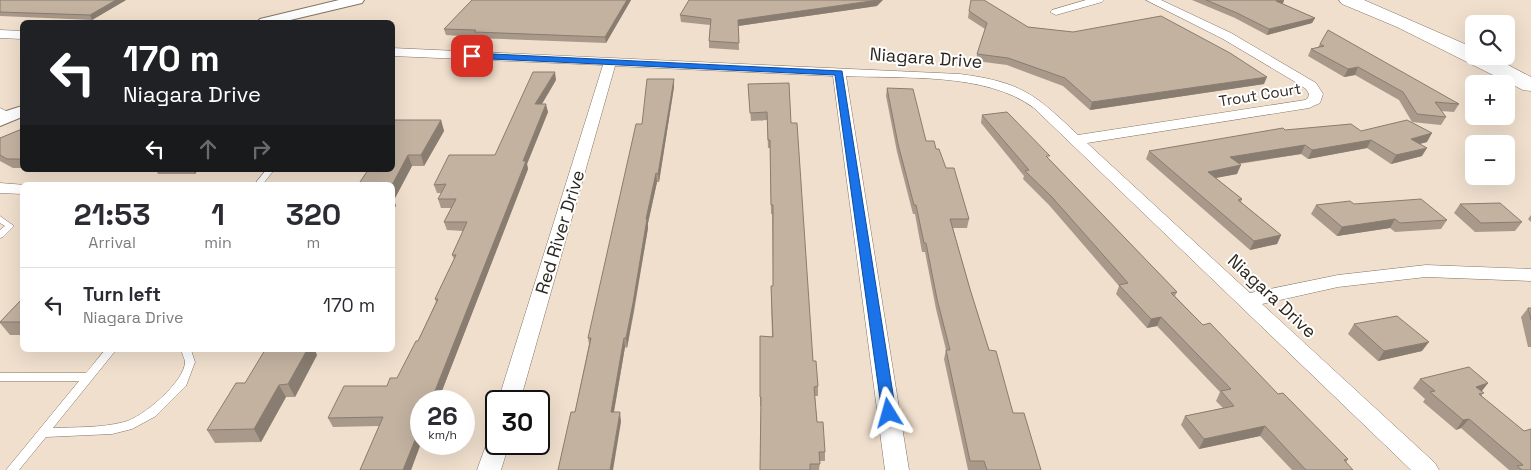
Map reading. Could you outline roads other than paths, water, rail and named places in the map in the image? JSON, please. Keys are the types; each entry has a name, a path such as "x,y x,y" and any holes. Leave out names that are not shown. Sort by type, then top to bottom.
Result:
{"main road":[{"path":"1348,0 1404,23 1465,52"},
{"path":"1380,0 1465,36"},
{"path":"1515,59 1531,67"},
{"path":"1492,65 1531,85"}],"street":[{"path":"273,20 357,0"},
{"path":"1056,12 1098,0"},
{"name":"Trout Court","path":"1075,140 1309,104 1315,100 1316,94 1311,86 1280,66 1218,31 1152,0"},
{"path":"0,34 20,35"},
{"name":"Niagara Drive","path":"395,52 951,78 1001,86 1017,92 1033,102 1075,140 1248,300 1427,470"},
{"name":"Red River Drive","path":"512,390 610,62"},
{"path":"839,72 897,470"},
{"path":"0,188 20,189"},
{"path":"1248,300 1338,281 1417,272 1485,272 1531,275"},
{"path":"489,470 494,455"}],"lane":[{"path":"260,182 268,172"},
{"path":"0,219 10,226 0,234"},
{"path":"12,470 109,352"},
{"path":"43,433 112,429 128,426 152,413 182,383 190,362 187,352"},
{"path":"0,376 89,377"}]}
